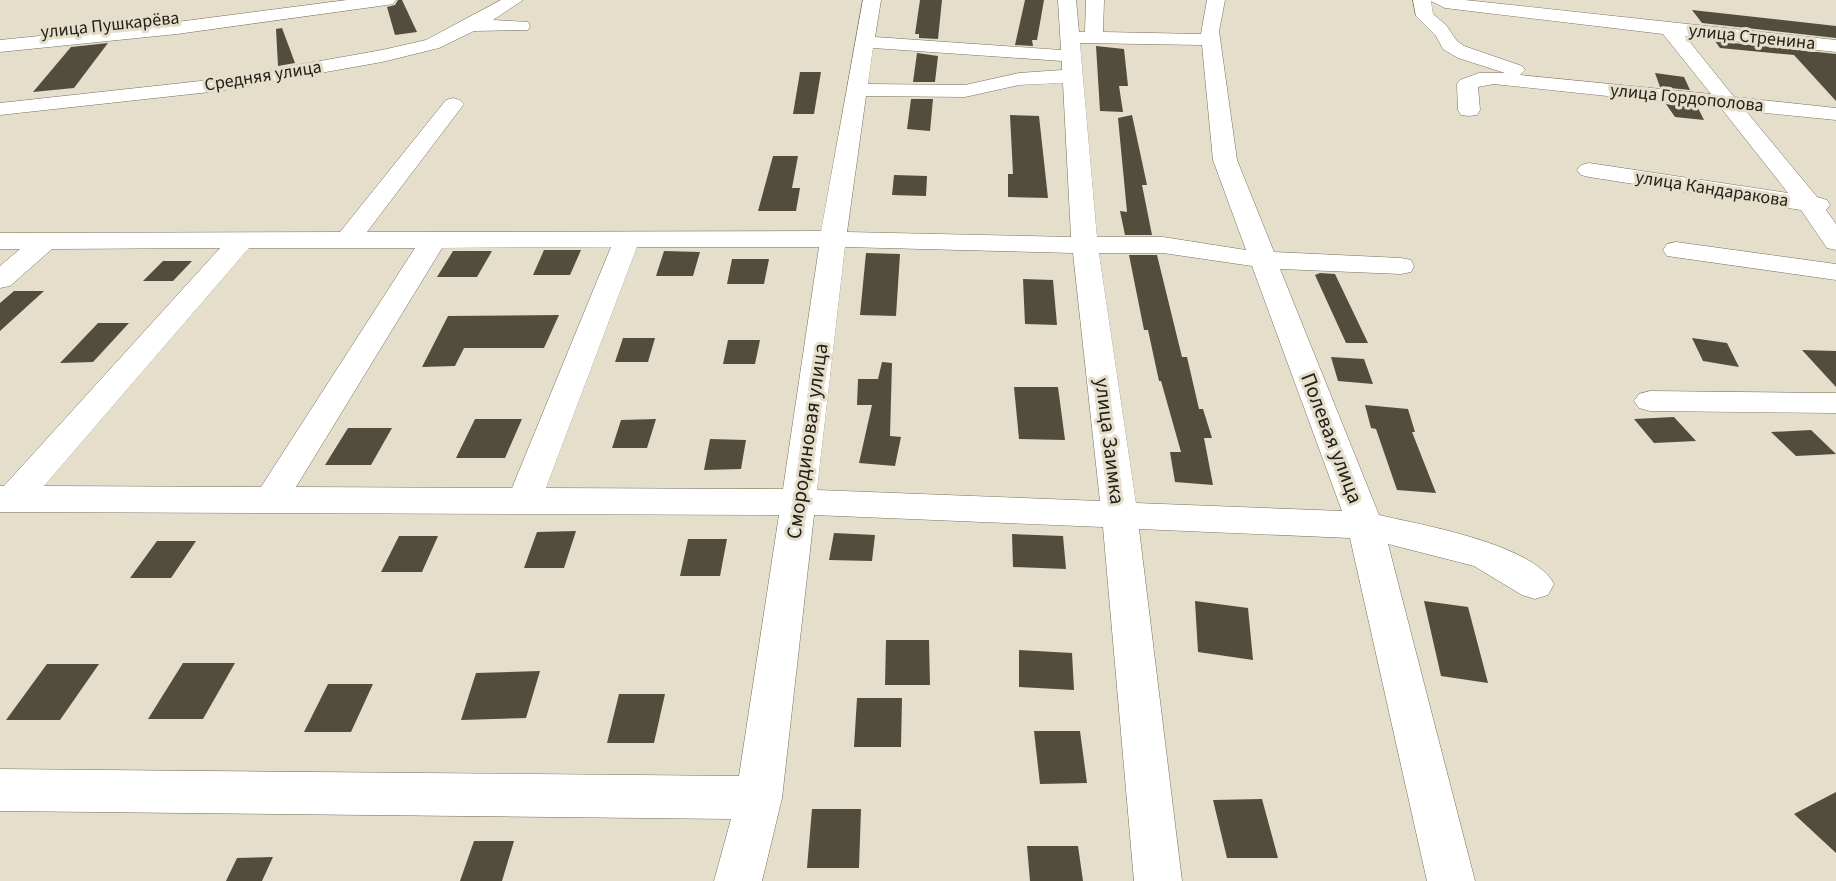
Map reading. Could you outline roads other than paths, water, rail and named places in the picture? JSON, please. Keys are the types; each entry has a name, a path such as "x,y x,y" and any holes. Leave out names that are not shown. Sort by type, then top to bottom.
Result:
{"street":[{"name":"улица Пушкарёва","path":"0,37 169,24 327,0"},
{"path":"0,46 169,24 387,0"},
{"name":"Средняя улица","path":"0,109 219,85 382,56 432,44 514,0"},
{"name":"Смородиновая улица","path":"738,881 759,798 833,238 872,0"},
{"name":"улица Заимка","path":"1067,0 1076,51 1085,245 1120,517 1158,881"},
{"path":"857,90 965,92 1019,80 1076,51 1095,0"},
{"name":"Полевая улица","path":"1216,0 1210,31 1225,160 1365,525 1451,881"},
{"path":"1422,0 1421,9 1427,20 1444,34 1451,46 1539,81"},
{"name":"улица Стренина","path":"1439,0 1445,3 1669,29 1836,46"},
{"path":"471,25 521,26"},
{"path":"1669,29 1809,204 1836,242"},
{"path":"865,42 1076,51 1212,40"},
{"path":"1469,110 1467,84 1473,80 1494,78 1539,81"},
{"name":"улица Гордополова","path":"1539,81 1836,114"},
{"path":"348,240 453,104"},
{"name":"улица Кандаракова","path":"1589,170 1836,207"},
{"path":"0,241 833,238 1163,245 1263,260 1401,266"},
{"path":"272,500 434,239"},
{"path":"524,501 627,239"},
{"path":"0,280 46,240"},
{"path":"6,499 242,240"},
{"path":"1676,250 1836,272"},
{"path":"1650,401 1836,403"},
{"path":"6,499 798,502 1120,517 1365,525 1485,555 1535,584"},
{"path":"0,790 759,798"}]}
